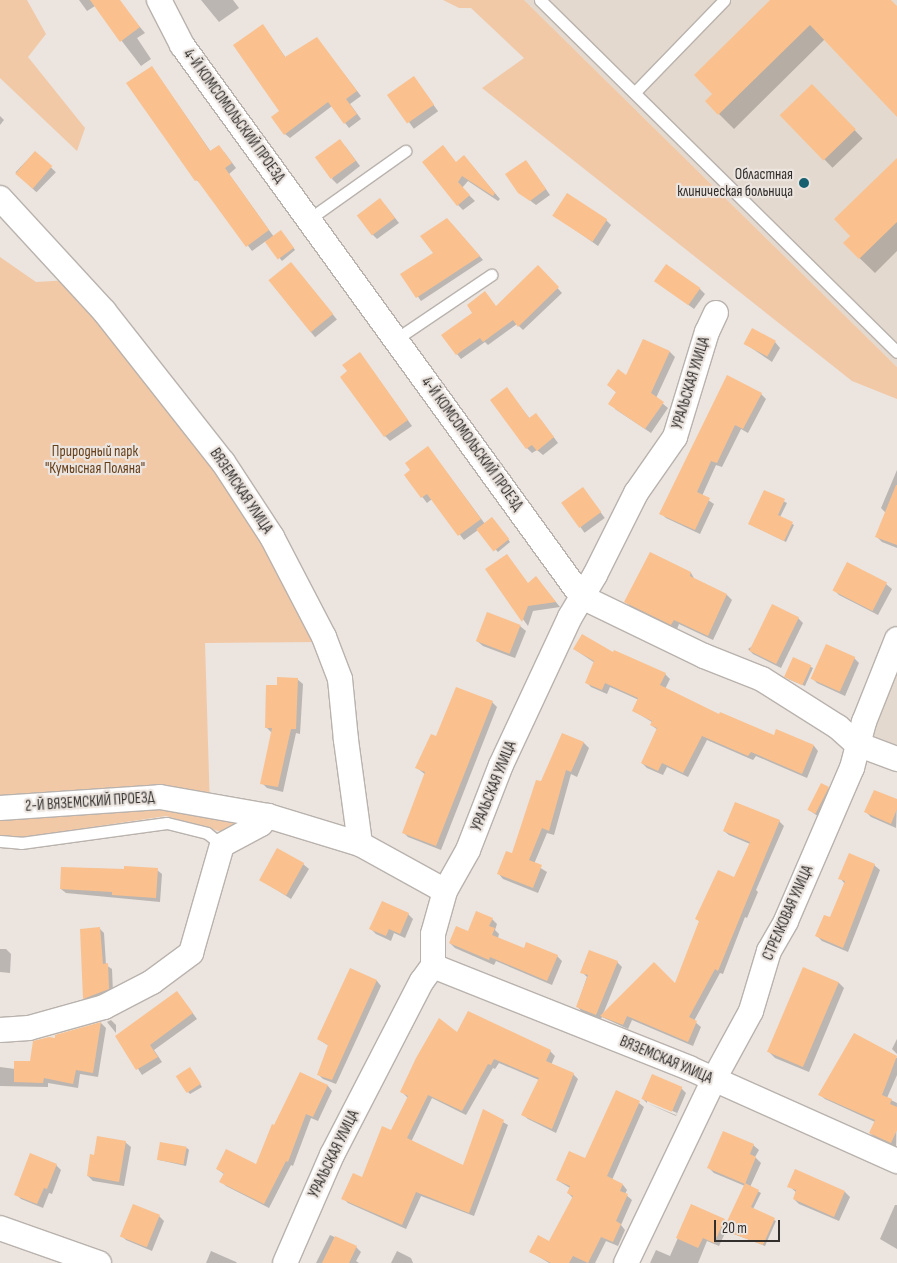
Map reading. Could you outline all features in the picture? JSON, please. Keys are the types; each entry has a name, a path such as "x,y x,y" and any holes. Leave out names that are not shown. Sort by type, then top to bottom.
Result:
{"street":[{"name":"4-Й КОМСОМОЛЬСКИЙ ПРОЕЗД","path":"159,0 182,45 582,597 696,652 762,679 838,727 857,744 897,759"},
{"name":"ВЯЗЕМСКАЯ УЛИЦА","path":"0,198 104,311 222,462 272,537 324,636 340,679 360,844"},
{"name":"УРАЛЬСКАЯ УЛИЦА","path":"284,1263 332,1155 422,981 433,966 433,934 445,891 468,850 500,766 570,617 636,493 675,438 707,332 716,313"},
{"name":"СТРЕЛКОВАЯ УЛИЦА","path":"626,1263 714,1080 751,1011 768,951 794,903 852,768 864,722 897,639"},
{"name":"2-Й ВЯЗЕМСКИЙ ПРОЕЗД","path":"0,808 160,797 268,816 360,844 445,891"},
{"path":"0,1030 29,1028 104,1007 152,982 191,954 222,845 261,824 268,816"},
{"name":"ВЯЗЕМСКАЯ УЛИЦА","path":"433,966 714,1080 897,1161"},
{"path":"0,1228 49,1255 99,1263"}],"lane":[{"path":"540,0 897,352"},
{"path":"635,92 724,0"},
{"path":"309,219 405,151"},
{"path":"396,339 491,275"},
{"path":"0,841 21,843 167,823 207,833 222,845"}],"shaded area":[{"name":"Областная клиническая больница","path":"524,0 897,0 897,367"},
{"path":"897,656 897,750 866,732"}],"green space":[{"path":"0,0 27,0 46,34 28,57 85,128 77,151 0,78"},
{"path":"443,0 524,0 897,367 897,399 852,381 482,88 524,58 471,8 459,8"},
{"name":"Природный парк \"Кумысная Поляна\"","path":"0,257 36,282 70,280 221,464 320,642 205,643 210,810 252,820 222,832 166,816 19,838 0,836"}],"building":[{"path":"90,0 120,0 140,27 120,42"},
{"path":"770,0 891,0 897,6 897,117 810,25 718,115 705,101 712,94 694,75"},
{"path":"263,24 285,57 317,37 357,91 346,99 357,114 344,124 328,102 284,135 271,117 279,111 233,45"},
{"path":"152,66 210,151 219,145 232,163 225,168 269,230 246,247 197,180 195,181 126,83"},
{"path":"414,76 434,105 407,124 387,95"},
{"path":"812,84 856,129 823,161 780,115"},
{"path":"340,139 356,161 331,179 315,157"},
{"path":"443,145 456,162 464,155 495,193 493,196 462,176 458,182 470,195 457,206 422,162"},
{"path":"35,151 52,166 33,189 15,174"},
{"path":"897,158 897,222 859,259 843,243 850,236 834,219"},
{"path":"526,160 546,189 530,201 518,193 505,174"},
{"path":"567,193 607,219 593,242 552,216"},
{"path":"380,198 395,218 372,235 357,215"},
{"path":"447,218 480,256 416,298 400,274 433,253 420,236"},
{"path":"281,230 294,248 278,260 265,242"},
{"path":"291,262 333,314 311,332 268,280"},
{"path":"666,264 700,288 688,305 654,281"},
{"path":"538,265 559,287 518,327 513,320 483,342 480,338 456,355 441,335 472,313 467,305 485,291 496,306"},
{"path":"752,328 776,341 767,357 744,344"},
{"path":"643,339 670,351 651,393 664,402 645,429 608,404 616,392 607,385 618,369 626,375"},
{"path":"360,352 408,420 384,437 340,377 347,371 342,365"},
{"path":"727,375 762,393 743,429 735,425 717,463 711,461 697,492 710,498 695,530 659,514"},
{"path":"507,387 529,418 536,413 554,437 537,451 532,445 526,449 490,400"},
{"path":"428,446 481,519 458,536 427,494 421,498 404,475 410,470 405,463"},
{"path":"897,485 897,545 875,537"},
{"path":"583,487 601,512 579,528 561,503"},
{"path":"764,490 785,499 778,515 793,522 784,541 748,524"},
{"path":"492,517 509,539 493,551 476,529"},
{"path":"650,552 691,572 690,576 727,594 708,636 674,620 671,625 624,602"},
{"path":"507,554 528,583 536,576 556,602 528,606 522,622 485,569"},
{"path":"847,562 887,582 873,611 832,591"},
{"path":"772,604 799,617 776,664 749,651"},
{"path":"487,612 521,625 509,654 476,641"},
{"path":"582,634 613,652 614,650 666,673 660,685 719,714 720,712 774,735 776,729 814,745 802,774 751,752 748,756 702,736 683,773 662,763 658,771 641,763 657,728 650,725 652,721 632,711 638,698 605,683 602,690 585,683 594,661 573,649"},
{"path":"826,644 855,657 840,692 811,679"},
{"path":"793,657 811,665 802,685 784,677"},
{"path":"277,677 298,678 296,729 291,729 278,787 260,784 272,728 265,728 266,685 277,685"},
{"path":"456,687 493,701 436,846 402,833 425,772 415,768 431,734 436,736"},
{"path":"562,733 584,742 571,772 566,770 549,831 542,828 529,860 542,865 533,888 497,874 506,851 512,853 536,780 541,781"},
{"path":"821,783 829,787 815,814 807,810"},
{"path":"874,790 897,799 897,809 891,824 864,812"},
{"path":"735,802 780,820 718,971 715,969 689,1017 697,1021 688,1042 627,1016 623,1025 600,1016 654,962 675,983 699,921 695,919 718,870 734,877 750,842 723,831"},
{"path":"277,848 304,863 286,895 259,880"},
{"path":"849,853 875,864 843,948 815,936 824,915 830,917 845,881 838,879"},
{"path":"124,866 158,868 156,898 112,895 112,892 60,889 61,867 124,869"},
{"path":"382,901 409,913 400,934 389,929 386,936 369,929"},
{"path":"476,911 493,918 489,926 495,928 492,935 524,948 526,942 558,955 547,981 490,957 489,960 449,943 456,926 468,931"},
{"path":"100,927 103,964 108,963 109,989 83,999 80,929"},
{"path":"589,950 618,961 596,1015 576,1007 588,975 580,973"},
{"path":"803,967 839,982 803,1067 767,1052"},
{"path":"350,968 377,980 332,1080 317,1075 328,1045 317,1039"},
{"path":"177,991 193,1013 150,1045 158,1057 136,1070 115,1036"},
{"path":"468,1011 551,1050 546,1061 574,1073 552,1129 521,1115 539,1078 494,1059 491,1065 488,1064 462,1111 428,1095 407,1138 463,1165 483,1109 504,1120 469,1213 416,1192 402,1225 341,1199 353,1173 362,1177 382,1126 391,1130 408,1096 400,1092 416,1058 439,1018 457,1032"},
{"path":"101,1022 93,1073 76,1070 73,1084 44,1078 43,1083 14,1082 14,1061 30,1061 33,1041 49,1037 55,1038 55,1035"},
{"path":"854,1033 897,1056 882,1095 892,1099 890,1104 897,1107 897,1130 891,1143 869,1133 875,1120 818,1095"},
{"path":"190,1067 201,1084 187,1093 176,1076"},
{"path":"300,1072 328,1085 313,1117 306,1114 288,1162 286,1161 264,1204 219,1182 224,1173 216,1169 226,1149 256,1164 272,1124 274,1125"},
{"path":"652,1074 682,1087 672,1112 641,1099"},
{"path":"616,1090 640,1101 607,1176 623,1184 620,1191 628,1194 616,1221 621,1224 613,1242 601,1237 588,1263 573,1256 569,1263 551,1263 529,1252 538,1235 549,1241 573,1196 567,1193 570,1186 556,1180 569,1151 585,1158"},
{"path":"723,1131 754,1144 750,1154 756,1157 745,1184 707,1168"},
{"path":"97,1136 126,1141 119,1182 87,1176 90,1154 94,1155"},
{"path":"160,1142 187,1147 183,1164 157,1160"},
{"path":"30,1153 57,1164 47,1189 44,1188 37,1204 14,1195"},
{"path":"795,1169 845,1191 834,1217 793,1199 796,1190 787,1187"},
{"path":"745,1183 759,1190 751,1207 775,1218 763,1245 723,1230"},
{"path":"133,1204 160,1215 147,1247 120,1236"},
{"path":"691,1204 725,1219 714,1243 703,1238 698,1248 676,1238"},
{"path":"335,1236 357,1246 349,1263 322,1263"}],"place":[{"name":"Областная клиническая больница","path":"804,183"}]}
